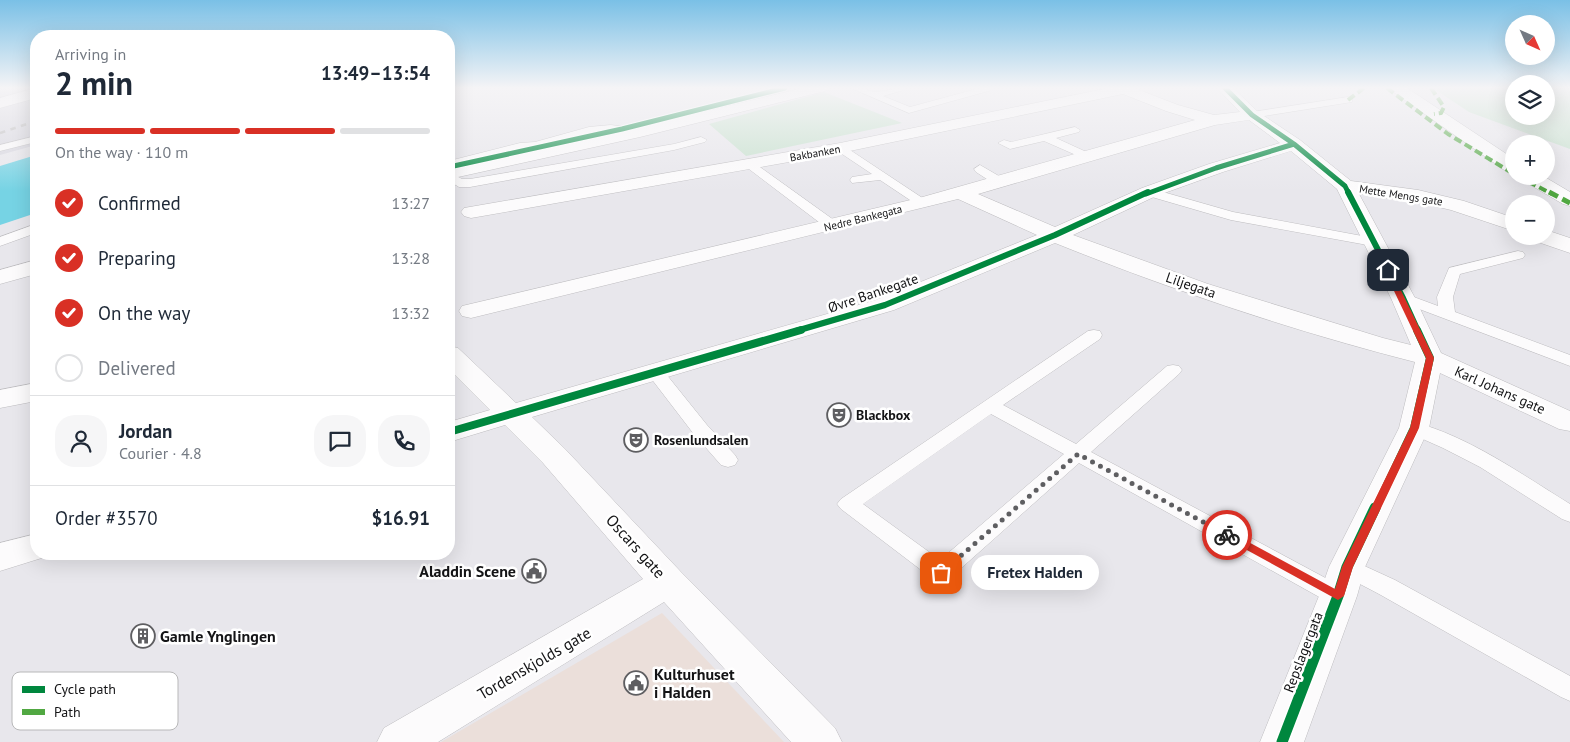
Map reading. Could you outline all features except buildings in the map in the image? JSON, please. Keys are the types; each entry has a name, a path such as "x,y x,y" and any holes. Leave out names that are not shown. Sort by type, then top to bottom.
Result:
{"street":[{"path":"455,173 678,123"},
{"name":"Bakbanken","path":"471,212 840,148 962,123"},
{"name":"Nedre Bankegata","path":"471,311 924,204 1204,123"},
{"path":"1264,123 1294,144 1345,186 1403,298 1430,358"},
{"path":"1448,123 1505,162"},
{"name":"Øvre Bankegate","path":"455,430 885,305 1055,235 1149,192 1294,144"},
{"path":"1544,185 1570,200"},
{"name":"Mette Mengs gate","path":"1345,186 1418,196 1457,205 1505,222"},
{"name":"Liljegata","path":"960,193 1055,235 1200,289 1374,344 1430,358"},
{"path":"1555,240 1570,246"},
{"path":"0,277 30,269"},
{"name":"Karl Johans gate","path":"1430,358 1570,422"},
{"name":"Repslagergata","path":"1282,742 1343,581 1414,428 1430,358"},
{"name":"Oscars gate","path":"455,360 554,456 668,582 820,742"},
{"path":"0,399 30,393"},
{"path":"0,557 30,549"},
{"name":"Tordenskjolds gate","path":"399,742 668,582"}],"lane":[{"path":"455,162 520,146 536,145 590,130 611,128 640,132"},
{"path":"1004,143 1010,146 1075,130"},
{"path":"1045,138 1089,156"},
{"path":"0,148 30,140"},
{"path":"455,179 459,183 470,183 674,147 701,140"},
{"path":"569,147 577,155 577,164"},
{"path":"840,148 924,204"},
{"path":"749,164 833,226"},
{"path":"980,169 1000,182"},
{"path":"856,180 882,176"},
{"path":"1149,192 1231,216 1373,242"},
{"path":"0,242 30,230"},
{"path":"1447,314 1445,297 1454,271 1518,255"},
{"path":"1403,298 1570,361"},
{"path":"1094,335 848,504 941,573 1173,370"},
{"path":"656,373 700,429 728,460"},
{"path":"990,406 1078,454 1343,581 1387,586 1570,688"},
{"path":"1414,428 1450,443 1487,462 1570,514"}],"shaded area":[{"path":"0,123 30,123 30,147 0,155"},
{"path":"662,613 784,742 441,742"}],"green space":[{"path":"714,123 902,123 746,156 709,124"},
{"path":"1498,123 1505,123 1505,125 1555,125 1555,123 1570,123 1570,149 1555,144 1555,135 1532,135"}],"water":[{"path":"30,157 30,215 0,225 0,166"}],"railway":[{"path":"0,133 30,123"}],"marked path":[{"path":"1432,123 1480,155 1505,169"},
{"path":"1535,185 1570,203"}],"cycle path":[{"path":"455,166 647,123"},
{"path":"1263,123 1294,144 1345,186 1403,298 1430,358 1414,428 1347,567 1338,596 1282,742"},
{"path":"455,430 885,305 1055,235 1149,192 1216,168 1294,144"}],"way so far":[{"path":"941,573 1078,454 1227,535"}],"place":[{"name":"Blackbox","path":"839,415"},
{"name":"Rosenlundsalen","path":"636,440"},
{"name":"Aladdin Scene","path":"534,571"},
{"name":"Fretex Halden","path":"941,573"},
{"name":"Gamle Ynglingen","path":"143,636"},
{"name":"Kulturhuset i Halden","path":"636,683"}],"route":[{"path":"1227,535 1338,596 1347,567 1414,428 1430,358 1388,270"}]}
